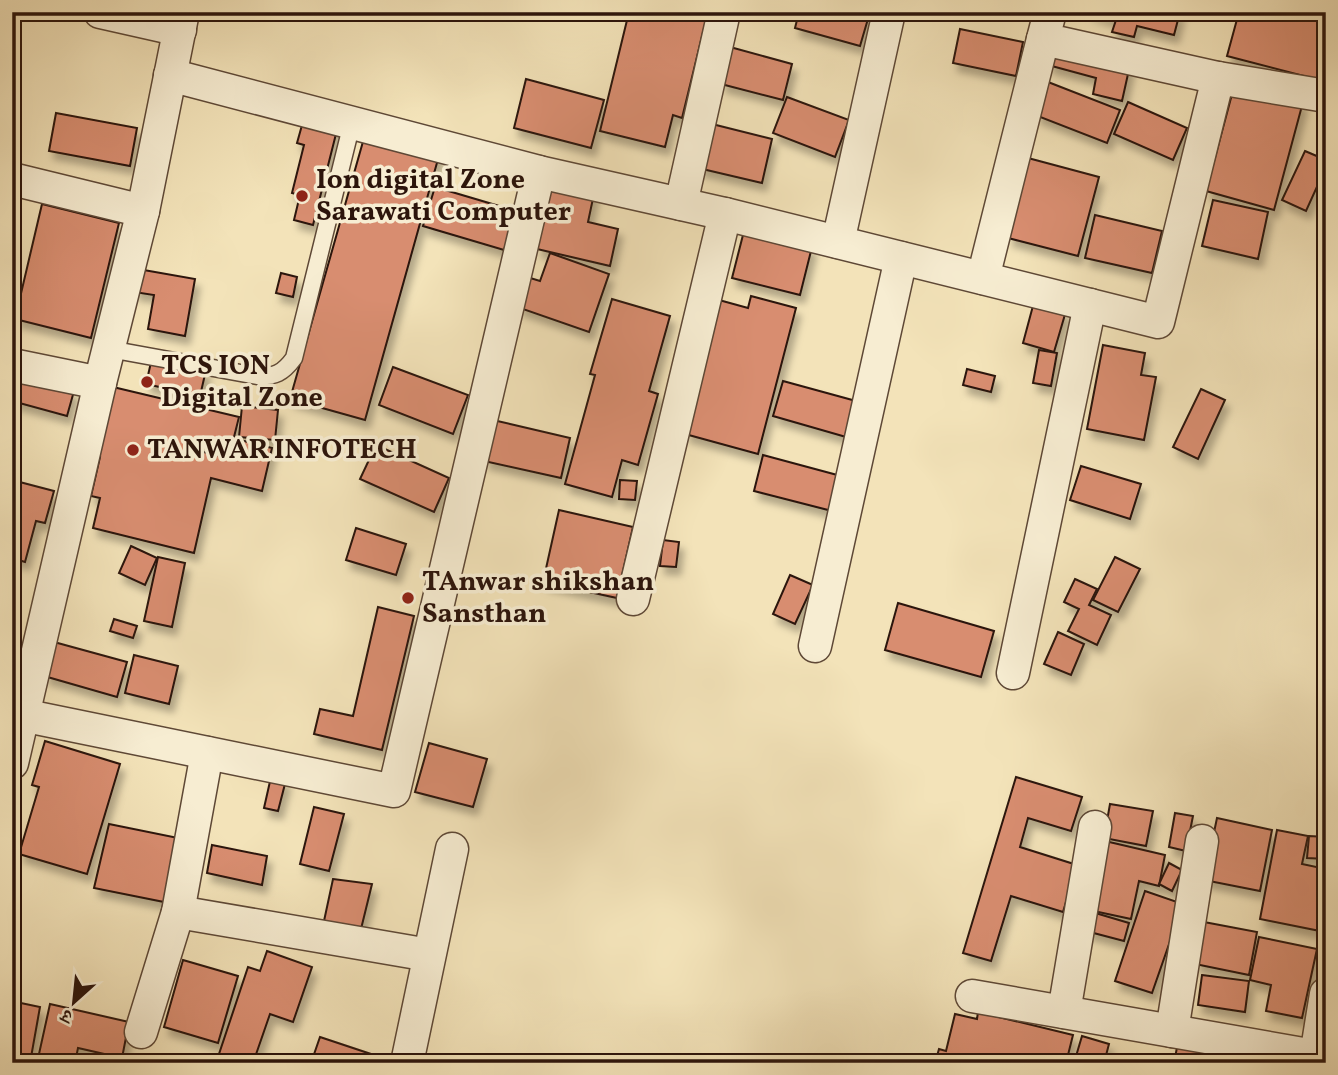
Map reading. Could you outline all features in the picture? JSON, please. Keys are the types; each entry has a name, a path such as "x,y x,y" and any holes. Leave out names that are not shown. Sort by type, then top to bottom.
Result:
{"street":[{"path":"12,762 18,714 143,211 181,21 100,12"},
{"path":"681,204 724,12"},
{"path":"838,242 889,12"},
{"path":"983,278 1046,26 1218,78 1326,96"},
{"path":"170,75 539,172 725,214 1158,323 1218,78"},
{"path":"18,714 394,791 539,172"},
{"path":"12,179 143,211"},
{"path":"633,599 725,214"},
{"path":"815,646 901,258"},
{"path":"1013,673 1090,305"},
{"path":"12,365 100,383"},
{"path":"141,1032 178,912 208,753"},
{"path":"1064,1012 1095,827"},
{"path":"1171,1031 1202,841"},
{"path":"407,1063 452,849"},
{"path":"178,912 429,956"},
{"path":"972,996 1321,1057 1326,994"}],"lane":[{"path":"109,349 257,376 274,377 285,370 293,358 352,123"}],"building":[{"path":"629,12 708,12 682,118 673,115 665,147 600,131"},
{"path":"799,12 870,12 860,46 795,28"},
{"path":"1088,12 1180,12 1174,35 1137,26 1134,37 1112,32 1116,20"},
{"path":"1239,12 1326,12 1326,71 1323,81 1227,56"},
{"path":"960,29 1023,42 1016,76 953,63"},
{"path":"1051,45 1130,65 1122,101 1093,94 1096,78 1048,65"},
{"path":"730,47 792,64 783,100 721,84"},
{"path":"526,79 604,100 591,148 514,128"},
{"path":"1048,82 1120,110 1107,143 1035,115"},
{"path":"1235,83 1303,102 1274,210 1206,191"},
{"path":"787,97 849,120 835,157 773,133"},
{"path":"1128,102 1187,128 1173,160 1114,134"},
{"path":"56,113 137,128 130,166 49,151"},
{"path":"304,118 338,126 313,225 294,220 300,195 292,193 304,145 297,143"},
{"path":"708,123 772,139 762,183 698,168"},
{"path":"366,131 440,152 365,420 290,399"},
{"path":"1305,151 1326,160 1326,167 1306,211 1282,200"},
{"path":"1028,158 1099,177 1078,256 1008,238"},
{"path":"553,179 595,189 588,222 618,229 610,266 537,249"},
{"path":"435,187 516,211 504,250 423,226"},
{"path":"1213,200 1268,212 1258,259 1202,246"},
{"path":"42,204 119,223 91,338 15,319"},
{"path":"1095,215 1162,231 1152,273 1085,258"},
{"path":"744,231 812,247 800,295 732,278"},
{"path":"550,253 609,274 589,332 517,307 527,277 540,281"},
{"path":"138,269 195,279 185,336 148,329 154,295 134,292"},
{"path":"281,273 297,277 293,297 276,293"},
{"path":"751,296 796,308 758,454 685,434 719,300 748,308"},
{"path":"612,299 670,316 649,391 658,394 638,465 622,460 612,497 565,484 595,375 590,374"},
{"path":"1034,302 1066,311 1054,352 1023,343"},
{"path":"1103,345 1145,353 1141,375 1156,377 1144,440 1087,429"},
{"path":"1039,350 1057,353 1051,386 1033,383"},
{"path":"152,358 206,370 200,396 146,384"},
{"path":"393,367 468,395 453,434 379,405"},
{"path":"967,369 995,376 991,392 963,385"},
{"path":"12,374 74,391 67,416 12,401"},
{"path":"783,381 856,401 846,437 773,416"},
{"path":"113,387 239,417 231,449 196,441 194,450 235,459 240,440 272,448 262,491 211,478 194,553 93,528 100,498 91,496"},
{"path":"1201,389 1225,400 1198,459 1173,447"},
{"path":"242,406 278,410 275,440 239,437"},
{"path":"493,420 570,438 561,478 484,461"},
{"path":"376,445 449,478 434,512 360,479"},
{"path":"763,455 841,476 832,511 754,491"},
{"path":"1081,466 1141,484 1130,519 1070,500"},
{"path":"12,480 54,491 45,523 36,521 25,562 12,558"},
{"path":"620,480 637,481 635,500 619,499"},
{"path":"559,510 633,527 617,598 543,582"},
{"path":"356,528 406,544 396,575 346,560"},
{"path":"663,540 679,542 676,567 660,566"},
{"path":"131,546 157,558 145,585 119,573"},
{"path":"158,557 185,563 172,627 144,621"},
{"path":"1115,557 1140,569 1118,612 1093,600"},
{"path":"790,575 813,585 795,624 773,614"},
{"path":"1075,579 1097,589 1089,605 1111,615 1097,645 1068,631 1079,609 1064,602"},
{"path":"898,603 994,631 981,677 885,650"},
{"path":"378,607 414,616 382,750 314,734 320,709 353,716"},
{"path":"114,619 137,626 133,638 110,631"},
{"path":"1058,632 1084,644 1071,675 1044,664"},
{"path":"54,642 127,662 117,697 44,676"},
{"path":"134,655 178,666 169,704 125,693"},
{"path":"45,741 120,764 87,874 19,854 39,787 32,785"},
{"path":"429,743 487,759 473,807 415,792"},
{"path":"271,777 286,780 278,811 264,808"},
{"path":"1016,777 1082,797 1071,831 1028,818 1020,847 1077,865 1063,912 1011,896 991,961 963,953"},
{"path":"1110,804 1153,811 1146,846 1104,838"},
{"path":"314,807 344,814 329,871 300,864"},
{"path":"1175,813 1193,816 1186,851 1169,847"},
{"path":"1217,818 1272,830 1260,891 1204,880"},
{"path":"109,824 183,839 174,904 94,888"},
{"path":"1277,830 1308,836 1302,864 1326,869 1326,901 1320,931 1260,919"},
{"path":"1309,836 1326,837 1326,859 1307,858"},
{"path":"1105,841 1165,855 1159,886 1139,881 1131,919 1089,910"},
{"path":"212,845 267,856 262,885 207,873"},
{"path":"1169,863 1182,870 1172,891 1159,884"},
{"path":"333,879 372,884 361,929 324,921"},
{"path":"1145,891 1183,904 1152,993 1115,981"},
{"path":"1092,912 1129,923 1124,941 1086,931"},
{"path":"1204,922 1257,932 1249,975 1195,964"},
{"path":"1259,937 1317,949 1302,1018 1266,1011 1271,985 1250,980"},
{"path":"267,951 312,967 293,1022 270,1014 253,1063 216,1063 248,967 260,971"},
{"path":"183,960 238,976 218,1043 164,1027"},
{"path":"1202,975 1249,981 1245,1012 1198,1005"},
{"path":"16,1002 40,1007 30,1063 12,1063 12,1022"},
{"path":"50,1004 129,1022 122,1058 78,1048 75,1063 37,1063"},
{"path":"978,1012 1073,1035 1066,1063 935,1063 939,1049 946,1051 955,1014 977,1019"},
{"path":"1082,1036 1109,1044 1104,1063 1074,1063"},
{"path":"320,1037 383,1058 382,1063 311,1063"},
{"path":"1179,1037 1209,1044 1205,1063 1174,1063"}],"place":[{"name":"Ion digital Zone Sarawati Computer","path":"302,196"},
{"name":"TCS ION Digital Zone","path":"147,382"},
{"name":"TANWAR INFOTECH","path":"133,450"},
{"name":"TAnwar shikshan Sansthan","path":"408,598"}]}
